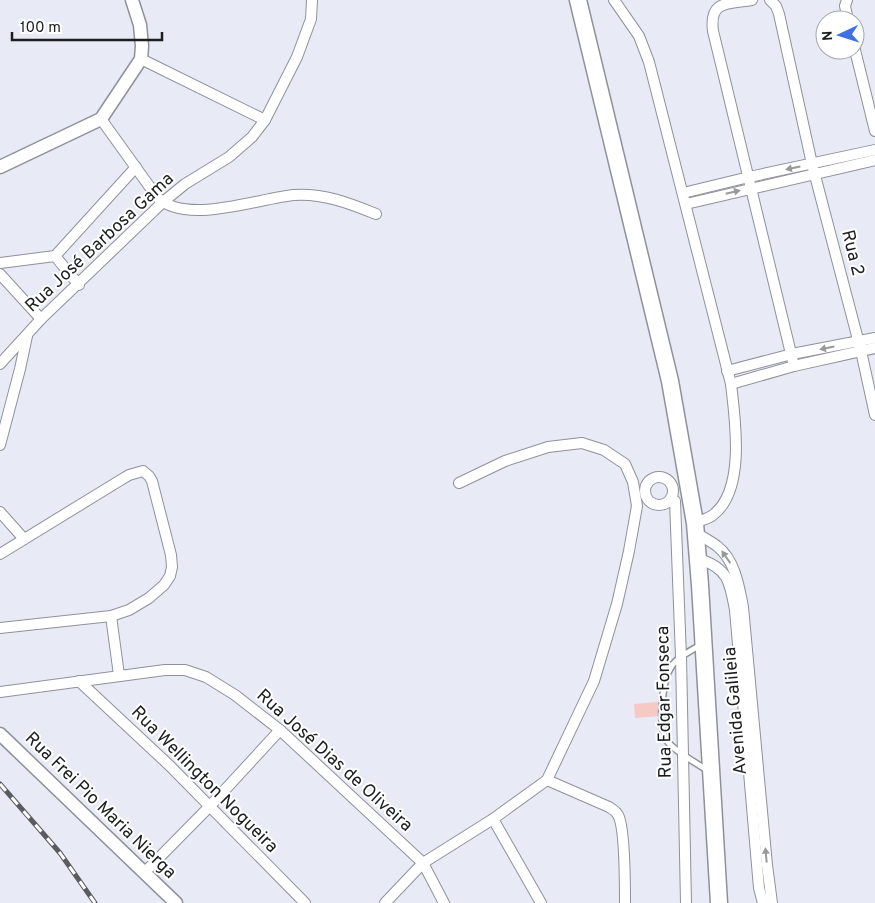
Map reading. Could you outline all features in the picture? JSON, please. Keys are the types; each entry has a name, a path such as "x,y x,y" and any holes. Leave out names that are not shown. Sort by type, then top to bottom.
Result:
{"highway":[{"path":"578,0 670,380 687,472 678,500 696,528 718,903"}],"street":[{"path":"0,167 101,119 141,59 140,26 132,0"},
{"name":"Rua José Barbosa Gama","path":"0,364 42,319 163,202 185,184 241,148 252,137 265,120 307,34 311,19 312,0"},
{"path":"614,0 639,36 649,62 731,384 736,432 736,464 722,505 712,516 696,528"},
{"path":"752,0 724,4 717,8 711,20 712,31 752,188 794,366"},
{"name":"Rua 2","path":"770,0 776,6 779,14 813,168 875,415"},
{"path":"141,59 265,120"},
{"path":"857,60 875,131"},
{"path":"101,119 163,202 186,208 232,208 262,200 294,195 320,196 348,203 376,214"},
{"path":"684,199 752,188 875,150"},
{"path":"684,199 749,177 875,160"},
{"path":"0,263 55,256 136,166"},
{"path":"55,256 79,284"},
{"path":"0,274 42,319"},
{"path":"0,445 28,335"},
{"path":"731,384 859,346 875,338"},
{"path":"727,371 792,354 859,346 875,348"},
{"path":"385,903 423,863 493,819 547,780 594,681 617,604 637,506 633,482 625,464 604,450 582,443 548,446 505,461 459,483"},
{"path":"0,554 129,475 143,471 152,482 171,555 172,567 170,576 164,585 149,598 129,610 111,616 0,628"},
{"path":"633,482 659,477 663,478 687,472"},
{"name":"Rua Edgar Fonseca","path":"663,478 672,486 672,495 678,500 686,903"},
{"path":"651,480 648,483 646,493 654,504"},
{"path":"637,506 663,504 678,500"},
{"path":"0,512 24,539"},
{"name":"Avenida Galileia","path":"696,528 728,558 735,571 739,586 744,617 772,903"},
{"path":"699,560 720,568 730,584 735,610 759,888 763,903"},
{"path":"111,616 119,676"},
{"name":"Rua José Dias de Oliveira","path":"0,692 165,670 185,670 206,677 235,695 280,730 423,863 444,903"},
{"name":"Rua Wellington Nogueira","path":"79,681 170,766 305,903"},
{"path":"144,873 210,806 280,730"},
{"name":"Rua Frei Pio Maria Nierga","path":"0,734 176,903"},
{"path":"547,780 608,807 618,815 622,833 625,903"},
{"path":"493,819 541,903"}],"lane":[{"path":"704,643 681,657 670,668 662,702 667,742 711,772"}],"building":[{"path":"658,702 659,716 635,718 634,704"}],"railway":[{"path":"0,784 60,853 95,903"}]}
